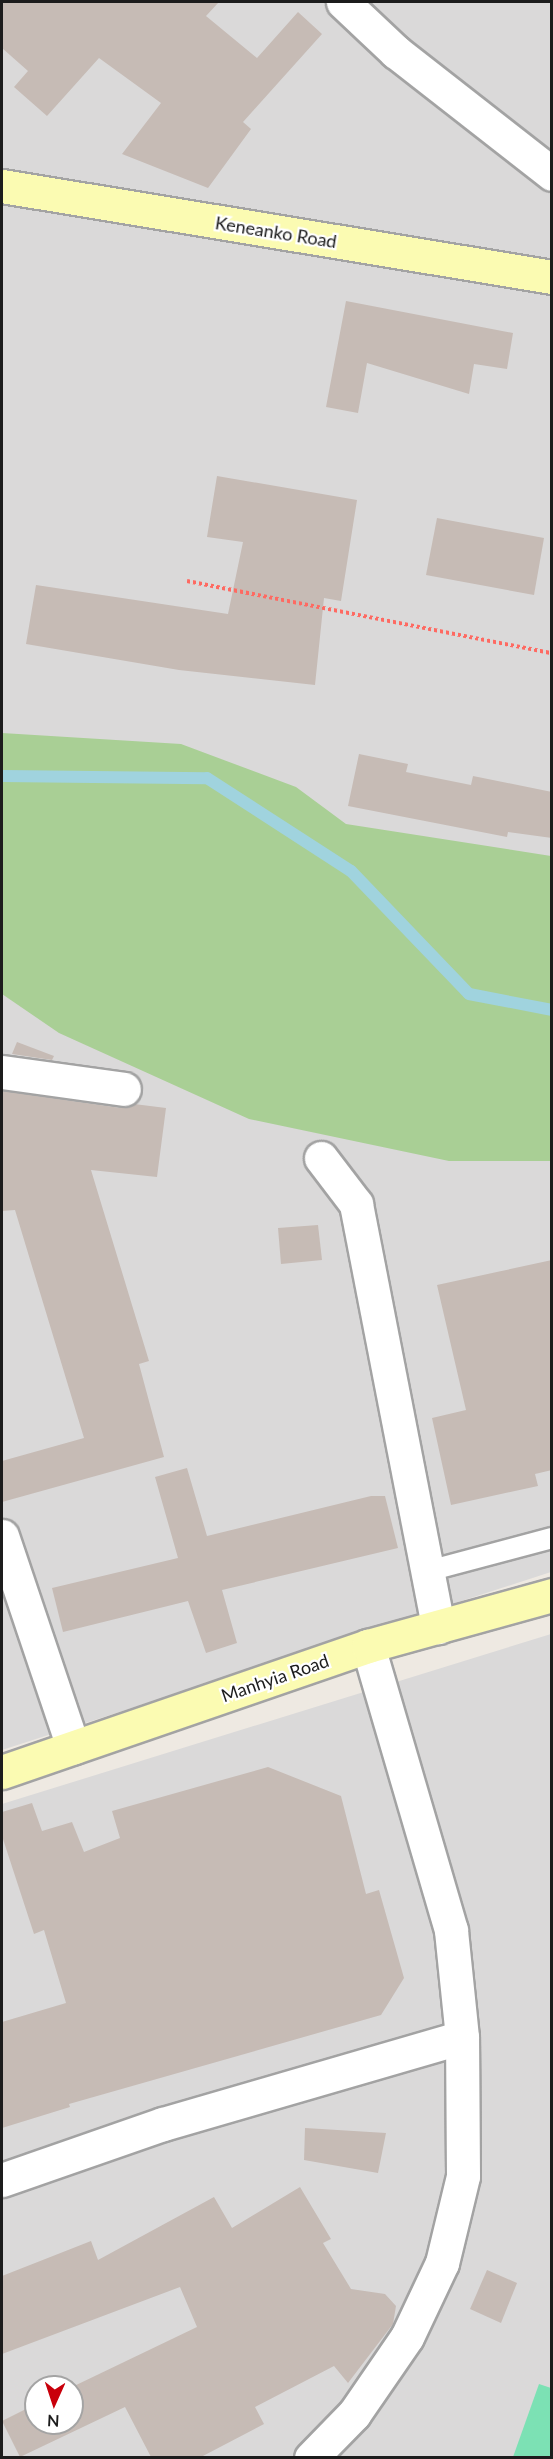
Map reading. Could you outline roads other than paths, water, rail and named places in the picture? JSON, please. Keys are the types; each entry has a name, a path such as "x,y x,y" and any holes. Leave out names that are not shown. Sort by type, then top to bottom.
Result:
{"main road":[{"name":"Keneanko Road","path":"2,186 552,277"},
{"name":"Manhyia Road","path":"2,1772 368,1646 552,1595"}],"street":[{"path":"343,2 396,52 552,174"},
{"path":"2,1072 124,1089"},
{"path":"321,1158 356,1204 438,1627"},
{"path":"2,1536 73,1747"},
{"path":"311,2457 354,2414 400,2347 442,2263 463,2176 462,2037 451,1930 368,1646"},
{"path":"2,2180 163,2124 462,2037"}],"lane":[{"path":"428,1571 552,1538"}],"waterway":[{"path":"2,776 207,778 351,871 469,994 552,1010"}]}
